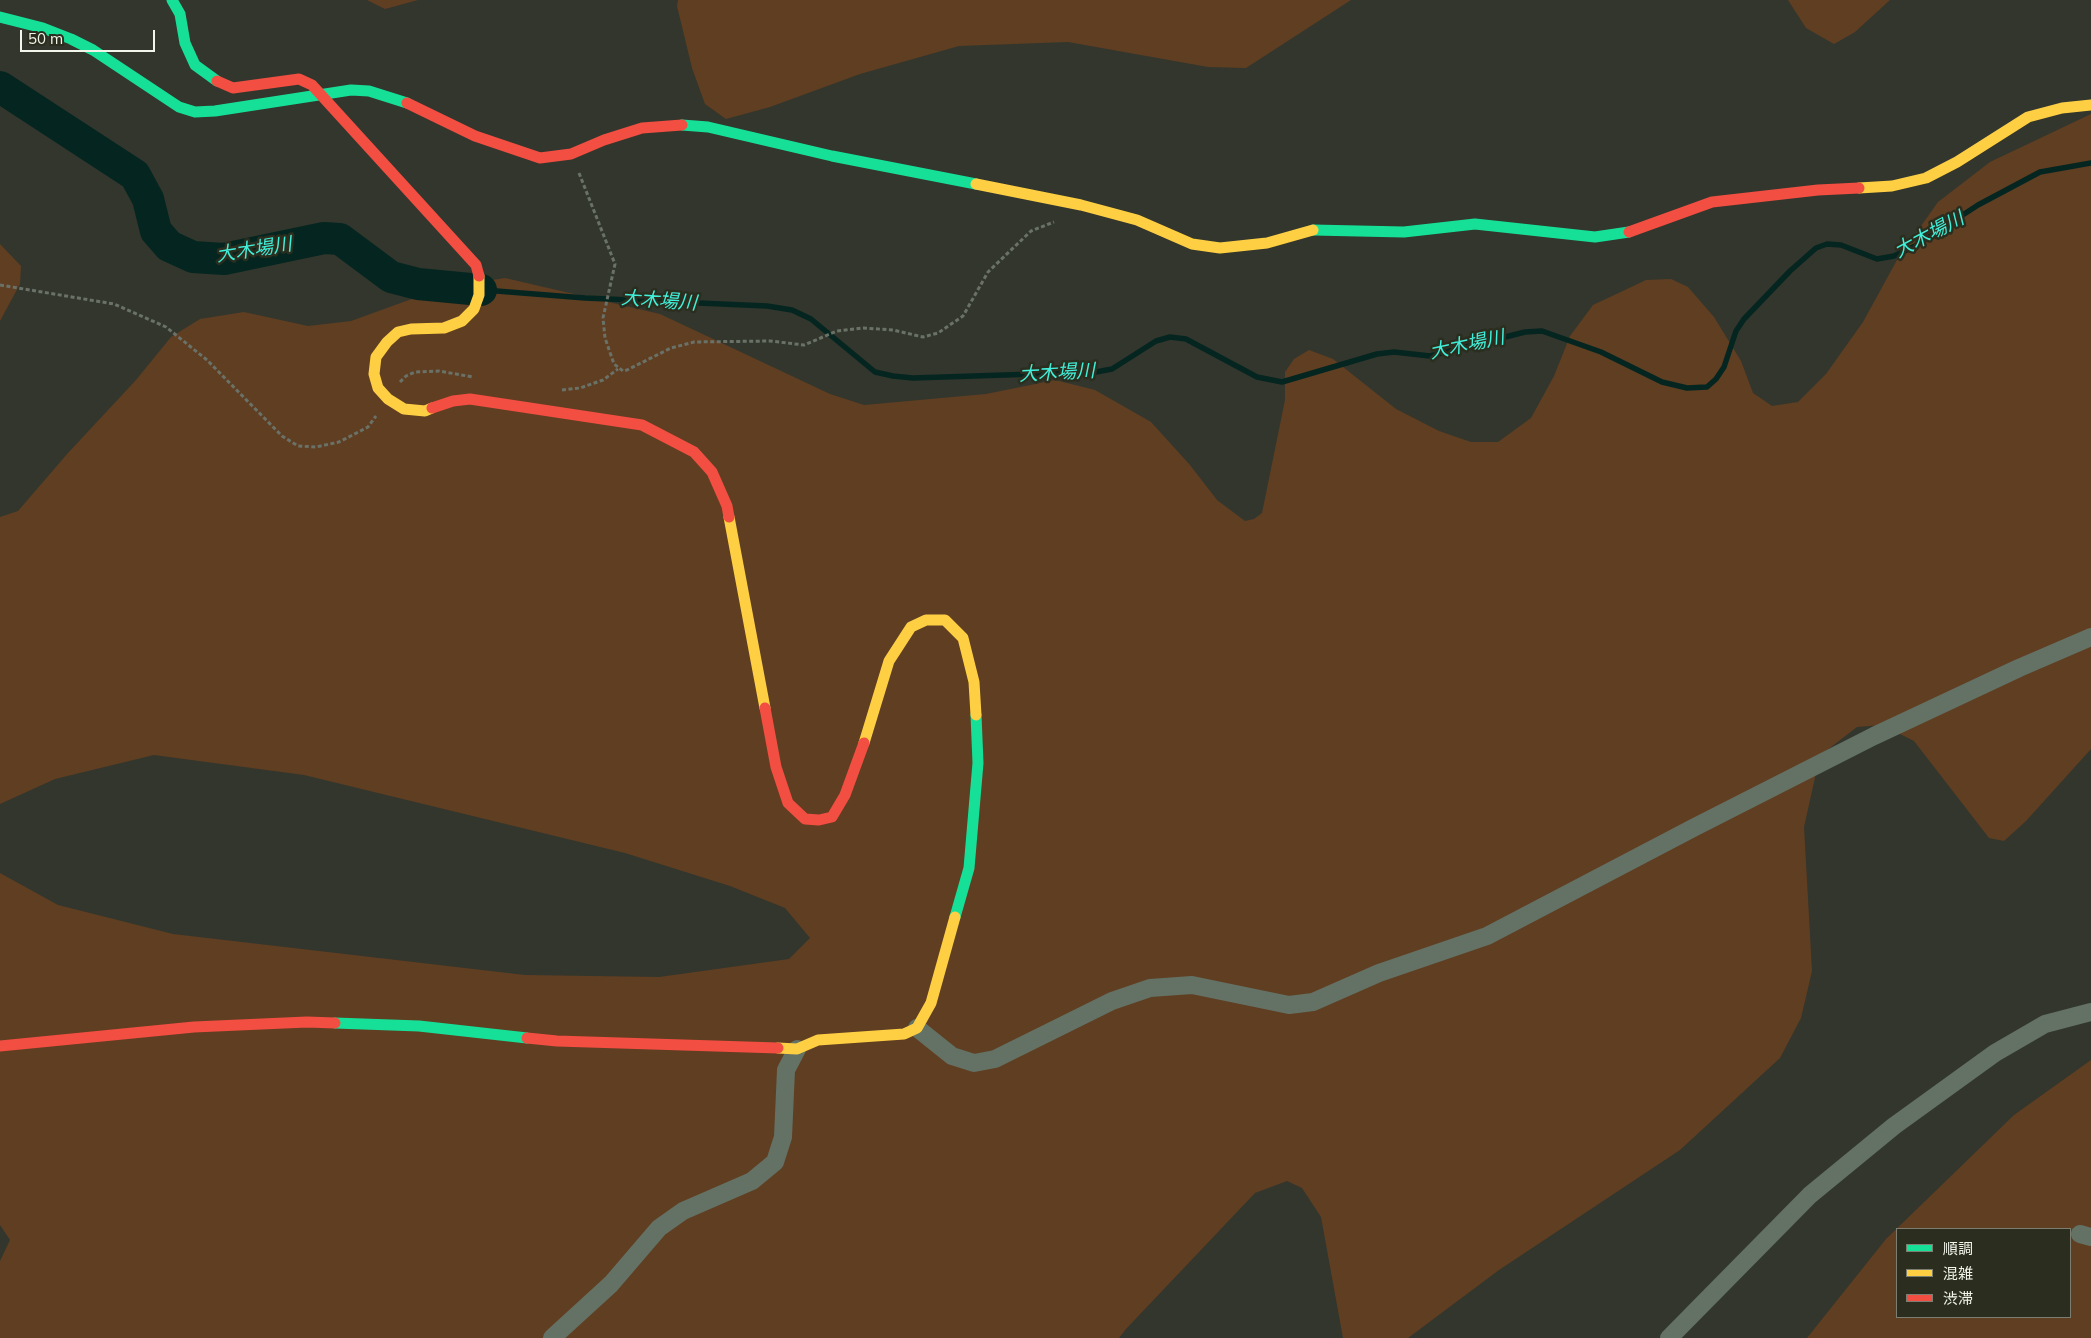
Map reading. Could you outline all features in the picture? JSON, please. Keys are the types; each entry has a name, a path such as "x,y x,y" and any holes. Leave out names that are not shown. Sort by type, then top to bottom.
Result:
{"street":[{"path":"0,1046 194,1028 307,1022 419,1026 557,1041 797,1049 818,1040 904,1034 918,1028 931,1003 969,868 978,763 974,682 963,638 944,620 926,620 911,627 889,661 860,755 845,795 832,817 819,820 805,819 788,803 776,767 727,506 712,472 694,452 642,425 470,399 453,401 425,410 404,409 388,399 378,388 374,374 376,357 387,342 398,332 411,329 444,328 462,321 474,309 479,295 479,276 476,265 312,85 299,79 233,88 212,79 195,66 185,43 180,14 172,0"},
{"path":"0,18 43,28 71,39 93,50 179,108 195,112 215,111 351,90 369,91 398,99 475,136 540,158 571,154 604,140 642,128 674,124 708,127 832,156 1081,205 1137,220 1192,244 1220,248 1267,243 1314,230 1404,232 1475,224 1595,237 1633,231 1712,202 1818,190 1892,186 1926,178 1957,162 2028,117 2062,108 2091,105"},
{"path":"918,1028 952,1056 974,1063 995,1059 1112,1001 1150,988 1192,985 1288,1005 1313,1002 1379,973 1487,936 1874,736 2010,672 2091,637"},
{"path":"1669,1338 1810,1195 1894,1126 1995,1053 2045,1024 2091,1012"},
{"path":"552,1338 611,1284 659,1228 683,1211 752,1181 775,1162 783,1137 786,1070 797,1049"}],"path":[{"path":"571,154 615,264 607,293 603,318 605,338 614,364 623,370 627,370 671,348 694,342 770,341 804,345 837,331 863,328 894,330 923,337 938,333 964,316 988,272 1031,231 1069,216 1081,205"},
{"path":"0,285 114,304 166,327 206,360 282,436 298,446 316,447 332,444 359,433 368,427 388,399"}],"shaded area":[{"path":"367,0 418,0 385,9"},
{"path":"678,0 1351,0 1246,68 1208,67 1068,42 959,46 860,74 770,107 726,119 705,104 692,68 677,6"},
{"path":"1788,0 1890,0 1855,32 1834,44 1806,28"},
{"path":"2091,114 2091,749 2026,821 2004,841 1989,838 1914,741 1882,725 1857,727 1822,754 1804,827 1812,971 1801,1018 1780,1058 1680,1150 1499,1270 1408,1338 1343,1338 1321,1217 1302,1188 1287,1181 1255,1193 1119,1338 0,1338 0,1261 10,1240 0,1225 0,873 58,905 173,934 525,975 659,977 789,959 810,938 785,908 730,886 625,853 304,775 154,755 55,779 0,804 0,517 18,511 68,453 136,380 171,337 200,319 244,312 308,326 351,321 442,288 505,278 660,314 830,394 864,405 986,394 1055,380 1095,390 1151,422 1190,465 1217,500 1245,521 1254,519 1262,513 1285,400 1285,372 1294,359 1309,350 1333,359 1396,409 1439,431 1471,442 1498,442 1531,418 1554,376 1570,336 1593,305 1646,280 1671,279 1688,287 1714,317 1741,361 1753,393 1772,406 1798,402 1826,374 1863,322 1897,260 1938,202 1990,162"},
{"path":"0,244 21,266 20,284 0,321"},
{"path":"2091,1060 2091,1338 1807,1338 1886,1239 1896,1229 1896,1318 2071,1318 2071,1228 1897,1228 2014,1115"}],"waterway":[{"name":"大木場川","path":"0,87 135,175 148,199 156,231 169,246 193,257 224,259 324,238 340,239 391,277 418,284 481,290"},
{"name":"大木場川","path":"484,290 585,298 767,306 792,310 811,319 875,372 913,378 1096,372 1112,369 1156,341 1170,337 1186,339 1257,377 1282,382 1377,354 1394,352 1430,356 1525,332 1542,331 1601,352 1662,382 1687,388 1707,387 1716,379 1724,367 1736,331 1744,319 1790,271 1816,248 1827,244 1841,245 1877,259 1894,256 1915,246 1978,205 2040,172 2091,163"}],"traffic: fast":[{"path":"172,0 180,14 185,43 195,65 217,81"},
{"path":"0,17 43,28 71,39 93,50 179,107 195,112 215,111 351,90 369,91 407,103"},
{"path":"682,125 708,127 832,156 976,184"},
{"path":"1313,230 1404,232 1475,224 1595,237 1629,232"},
{"path":"955,917 969,868 978,763 976,715"},
{"path":"335,1023 419,1026 527,1038"}],"traffic: slow":[{"path":"1859,188 1892,186 1926,178 1957,162 2028,117 2062,108 2091,105"},
{"path":"976,184 1081,205 1137,220 1192,244 1220,248 1267,243 1313,230"},
{"path":"432,408 425,411 404,409 388,399 378,388 374,374 376,357 387,342 398,332 411,329 444,328 462,321 474,309 479,295 479,276"},
{"path":"729,517 765,708"},
{"path":"864,743 889,661 911,627 926,620 945,620 963,638 974,682 976,715"},
{"path":"778,1048 797,1049 818,1040 904,1034 917,1028 931,1003 955,917"}],"traffic: jam":[{"path":"217,81 233,88 299,79 312,85 476,265 479,276"},
{"path":"407,103 475,136 540,158 571,154 604,140 642,128 682,125"},
{"path":"1629,232 1712,202 1818,190 1859,188"},
{"path":"432,408 453,401 470,399 642,425 694,452 712,472 727,506 729,517"},
{"path":"765,708 776,767 788,803 805,819 819,820 832,817 845,795 864,743"},
{"path":"0,1046 194,1027 307,1022 335,1023"},
{"path":"527,1038 557,1041 778,1048"}]}
